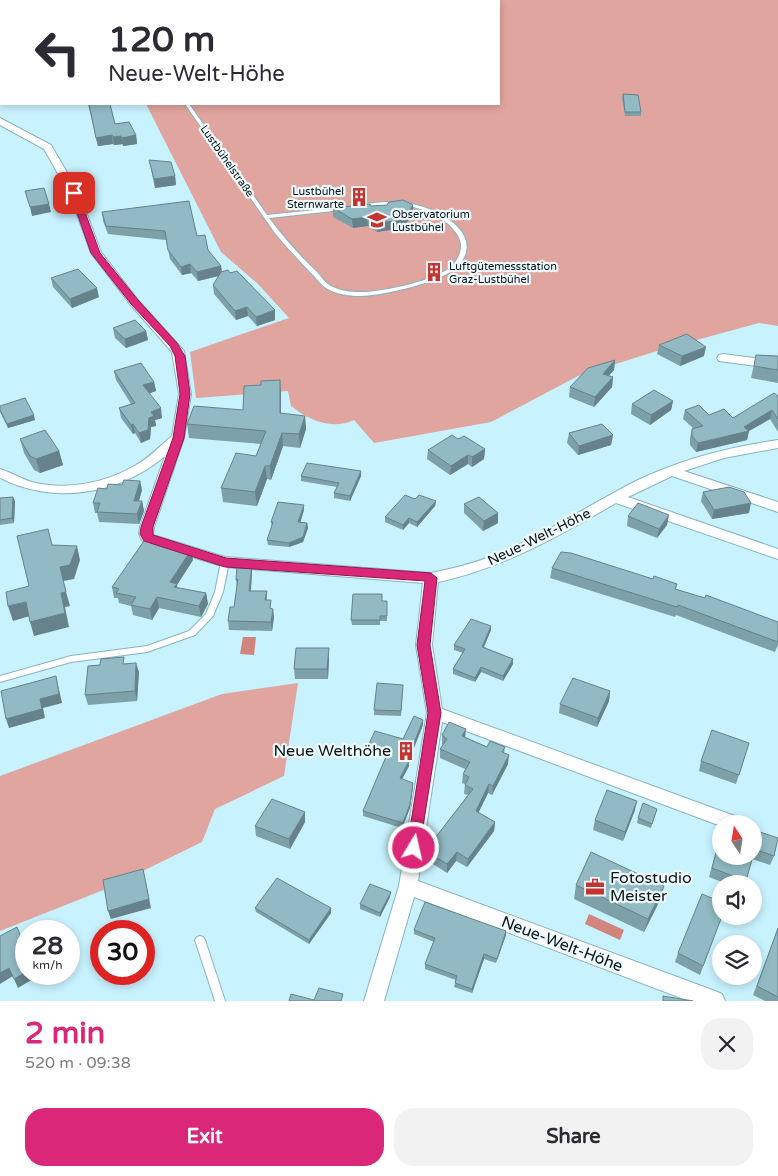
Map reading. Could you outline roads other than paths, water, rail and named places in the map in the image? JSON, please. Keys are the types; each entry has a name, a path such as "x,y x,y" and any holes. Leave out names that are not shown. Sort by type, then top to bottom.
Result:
{"street":[{"path":"0,121 48,147 74,193 96,253 134,302 178,351 185,394 178,438 142,467 120,478 99,485 51,490 27,485 0,473"},
{"path":"723,358 778,365"},
{"name":"Neue-Welt-Höhe","path":"178,438 146,534 148,538 225,562 431,578 500,559 671,471 738,450 778,444"},
{"path":"671,471 778,506"},
{"path":"616,498 778,554"},
{"path":"374,1001 408,886 435,713 424,645 431,578"},
{"path":"435,713 713,815"},
{"name":"Neue-Welt-Höhe","path":"408,886 716,1001"}],"lane":[{"name":"Lustbühelstraße","path":"188,105 290,250 330,288 362,294 416,283 446,272 453,267 461,256 464,242 460,234 438,215 403,204 354,207"},
{"path":"268,218 344,208"},
{"path":"0,679 71,659 147,649 192,633 209,616 219,592 225,562"},
{"path":"200,940 220,1001"}],"place":[{"name":"Lustbühel Sternwarte","path":"359,197"},
{"name":"Observatorium Lustbühel","path":"377,220"},
{"name":"Luftgütemessstation Graz-Lustbühel","path":"434,272"},
{"name":"Neue Welthöhe","path":"406,751"},
{"name":"Fotostudio Meister","path":"595,887"}]}
